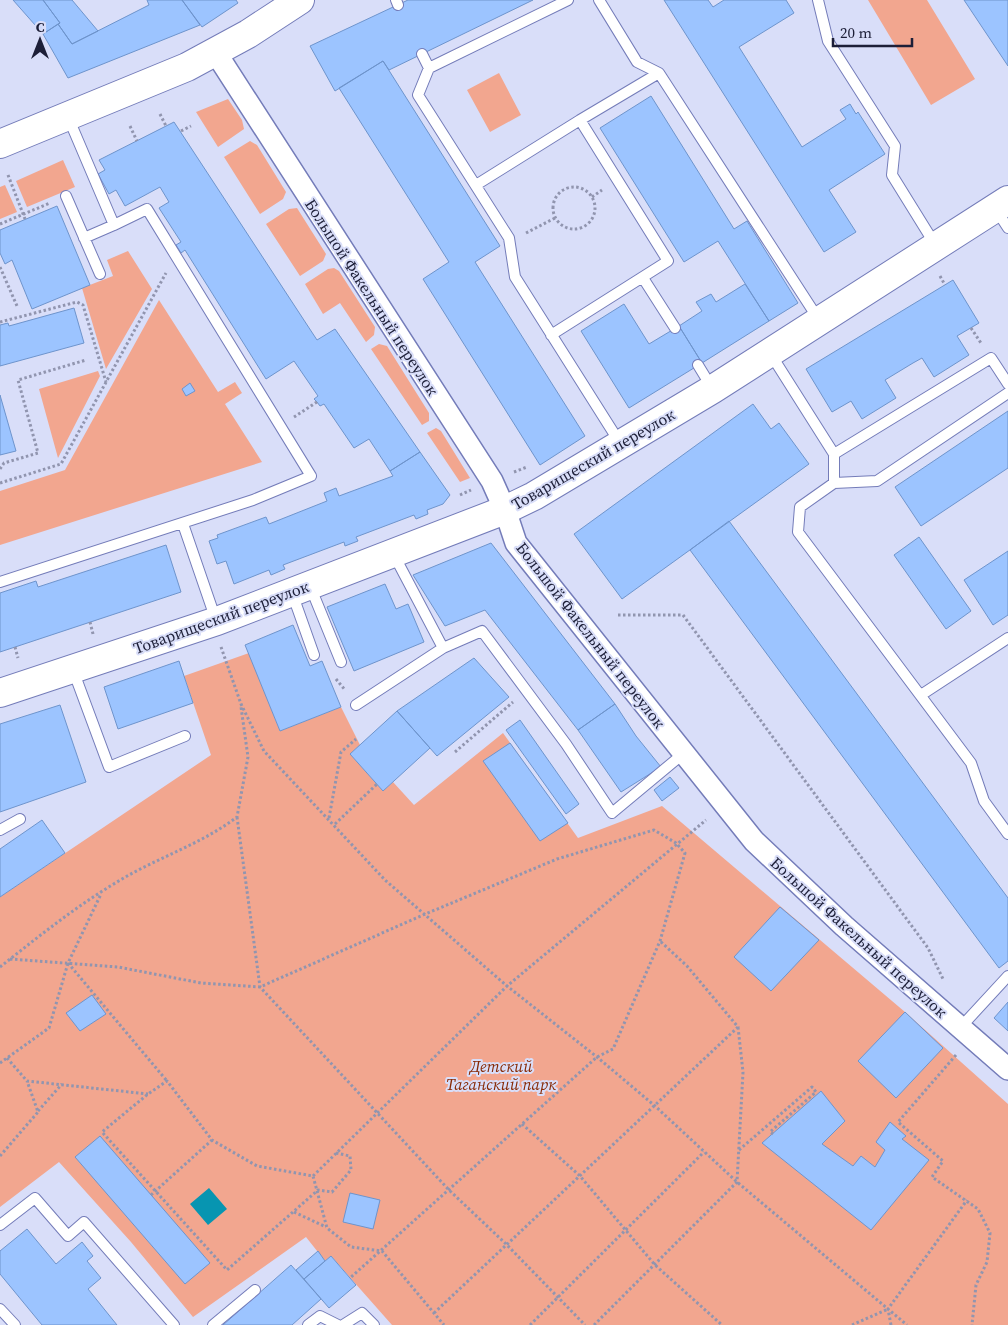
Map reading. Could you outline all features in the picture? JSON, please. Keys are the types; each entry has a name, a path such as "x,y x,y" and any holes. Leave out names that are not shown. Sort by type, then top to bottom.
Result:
{"street":[{"path":"0,144 216,53 284,7"},
{"name":"Большой Факельный переулок","path":"216,53 492,481 505,510 516,544 754,842 844,926 1008,1069"},
{"name":"Товарищеский переулок","path":"0,693 73,669 218,631 300,589 505,510 534,496 713,389 937,247 1004,212"}],"lane":[{"path":"568,0 429,68 418,95 509,238 515,277 621,445"},
{"path":"599,0 637,62 659,73 820,320"},
{"path":"818,0 828,41 895,146 892,175 937,247"},
{"path":"422,54 429,68"},
{"path":"476,185 659,73"},
{"path":"68,116 114,225"},
{"path":"551,335 668,261 580,120"},
{"path":"66,196 100,274"},
{"path":"0,582 183,524 253,500 311,476 147,209 84,238"},
{"path":"643,278 674,328"},
{"path":"770,352 834,454 834,483"},
{"path":"834,454 991,358 1008,384"},
{"path":"698,365 713,389"},
{"path":"1008,393 877,481 834,483 800,507 798,532 971,763 984,801 1008,834"},
{"path":"183,524 218,631"},
{"path":"393,552 443,648"},
{"path":"300,589 314,655"},
{"path":"300,589 340,662"},
{"path":"356,705 443,648 482,631 527,691 612,813 684,753"},
{"path":"921,695 1008,638"},
{"path":"73,669 109,767 185,736"},
{"path":"0,830 20,819"},
{"path":"960,1028 1008,976"},
{"path":"0,1225 35,1198 68,1236 84,1222 174,1325"},
{"path":"213,1325 256,1290"},
{"path":"0,1309 15,1325"},
{"path":"343,1325 362,1313 374,1325"},
{"path":"308,1325 320,1316 338,1325"}],"path":[{"path":"160,114 166,126"},
{"path":"130,126 137,141"},
{"path":"181,131 191,126"},
{"path":"8,175 26,219"},
{"path":"566,188 582,188 594,200 594,216 582,227 574,229 565,227 555,218 552,208 554,199 566,188"},
{"path":"0,224 66,196"},
{"path":"509,238 532,232 555,218"},
{"path":"0,482 61,464 176,256"},
{"path":"0,267 17,306"},
{"path":"940,276 945,285"},
{"path":"0,322 77,302 83,305 106,383"},
{"path":"0,468 4,463 38,453 18,380 86,360"},
{"path":"280,425 317,402"},
{"path":"511,473 530,465"},
{"path":"460,496 473,490"},
{"path":"618,615 683,615 928,948 945,984"},
{"path":"90,622 95,637"},
{"path":"218,631 241,704 264,751 335,824 385,880 507,986 597,1057 655,1106 738,1182 907,1325"},
{"path":"14,647 19,661"},
{"path":"455,752 527,691"},
{"path":"241,704 248,757 237,817 260,987 449,1190 506,1244 585,1325"},
{"path":"329,818 341,752 356,739"},
{"path":"335,824 377,784"},
{"path":"314,1176 507,986 710,816"},
{"path":"0,967 52,925 102,892 118,882 216,833 237,817"},
{"path":"10,959 118,967 200,984 260,987 423,915 557,859 654,830 676,843 686,852 660,941 613,1049 597,1057 382,1252 350,1278"},
{"path":"0,1063 49,1028 68,963 102,892"},
{"path":"594,1325 738,1182 743,1072 738,1027 687,966 660,941"},
{"path":"68,963 167,1081 212,1140 257,1166 314,1176"},
{"path":"434,1313 738,1027"},
{"path":"959,1051 898,1122 943,1161 932,1177 968,1200 978,1209 990,1233 987,1262 976,1284 972,1325"},
{"path":"7,1058 27,1081 38,1112"},
{"path":"27,1081 148,1094"},
{"path":"167,1081 148,1094 102,1132 227,1270 318,1190"},
{"path":"0,1156 62,1084"},
{"path":"739,1150 812,1087 816,1092 770,1132 772,1134"},
{"path":"522,1124 580,1176 655,1265 722,1325"},
{"path":"151,1195 212,1140"},
{"path":"530,1325 704,1152"},
{"path":"318,1190 332,1192 351,1170 350,1156 336,1153"},
{"path":"314,1176 327,1228"},
{"path":"852,1325 888,1309 968,1200"},
{"path":"294,1212 327,1228 351,1247 382,1252 444,1325"},
{"path":"888,1309 891,1325"}],"green space":[{"path":"868,0 927,0 975,79 931,105"},
{"path":"499,73 521,115 490,132 467,90"},
{"path":"228,99 242,120 244,129 218,147 196,112"},
{"path":"250,141 257,145 286,192 283,199 260,214 224,157"},
{"path":"63,160 75,187 27,207 16,181"},
{"path":"5,185 17,212 0,219 0,187"},
{"path":"297,208 326,254 323,261 300,276 266,224 289,209"},
{"path":"128,251 152,289 106,369 82,288 113,276 107,260"},
{"path":"334,268 339,271 375,327 374,335 366,342 340,303 323,314 305,284 328,269"},
{"path":"159,300 218,392 235,382 242,393 225,404 262,462 0,545 0,491 65,470"},
{"path":"379,344 387,346 429,413 429,421 422,425 371,349"},
{"path":"98,371 100,376 58,458 39,389"},
{"path":"436,428 441,431 470,478 460,482 427,433"},
{"name":"Детский Таганский парк","path":"249,653 280,731 341,707 360,745 350,754 383,791 393,782 414,805 503,733 578,838 662,806 905,1012 1008,1104 1008,1325 392,1325 331,1256 325,1261 306,1237 193,1317 131,1242 59,1162 0,1207 0,897 211,755 184,676"}],"water":[{"path":"209,1188 227,1209 208,1225 190,1204"}],"building":[{"path":"13,0 43,0 60,23 43,34"},
{"path":"43,0 72,0 98,31 72,44 58,24 60,23"},
{"path":"147,0 182,0 200,25 68,78 43,34 58,24 72,44 149,5"},
{"path":"182,0 236,0 238,3 202,27"},
{"path":"408,0 533,0 389,70 383,61 335,91 310,46"},
{"path":"664,0 708,0 713,7 724,0 786,0 794,13 739,47 802,147 846,119 840,110 850,104 856,114 858,112 885,154 829,190 856,232 824,252"},
{"path":"964,0 1008,0 1008,66"},
{"path":"383,61 500,246 475,262 585,436 540,465 423,279 449,262 339,88"},
{"path":"651,96 734,229 747,221 798,303 769,321 718,241 684,262 600,128"},
{"path":"174,122 317,340 335,329 420,452 390,471 369,439 354,448 324,404 320,406 314,399 318,396 294,361 266,379 185,250 181,253 176,245 181,242 159,208 169,202 160,187 125,206 116,190 109,194 98,174 105,170 99,160"},
{"path":"57,206 90,285 32,309 12,260 5,264 0,253 0,230"},
{"path":"953,280 979,323 957,336 969,355 934,377 922,358 913,363 885,380 896,398 862,419 851,401 832,412 806,369"},
{"path":"745,284 769,321 702,363 679,326 702,311 696,302 711,294 716,302"},
{"path":"624,304 649,344 679,326 702,363 629,408 581,331"},
{"path":"74,308 84,343 0,366 0,325 8,323 9,326"},
{"path":"190,383 195,391 186,396 182,389"},
{"path":"0,395 16,451 0,455"},
{"path":"753,404 771,429 779,423 809,464 622,599 574,534"},
{"path":"1008,411 1008,468 921,526 895,487"},
{"path":"420,452 450,495 443,504 427,510 428,514 416,519 414,515 356,537 358,541 345,546 344,542 283,565 285,569 271,575 269,570 234,584 226,561 217,564 209,541 218,538 217,535 266,517 269,524 327,501 324,493 336,488 339,496 393,476 390,471"},
{"path":"729,521 1008,898 1008,961 999,968 690,550"},
{"path":"919,537 971,611 946,629 894,555"},
{"path":"491,543 615,704 578,730 485,610 445,626 413,575"},
{"path":"166,545 181,592 0,652 0,593 36,581 38,587"},
{"path":"1008,551 1008,615 993,625 964,580"},
{"path":"385,584 396,609 408,604 424,642 354,671 327,607"},
{"path":"293,625 310,666 322,661 341,707 280,731 245,645"},
{"path":"474,658 509,697 437,756 397,711"},
{"path":"179,661 193,703 118,729 104,687"},
{"path":"615,704 636,736 661,767 621,792 578,730"},
{"path":"60,705 86,782 0,812 0,724"},
{"path":"397,711 430,748 383,791 350,754"},
{"path":"520,720 579,804 566,814 506,730"},
{"path":"510,743 568,823 540,841 483,761"},
{"path":"670,777 679,788 662,801 654,790"},
{"path":"42,820 65,853 0,897 0,849"},
{"path":"780,907 819,940 771,991 734,957"},
{"path":"92,995 106,1014 80,1031 66,1013"},
{"path":"1008,1002 1008,1031 994,1018"},
{"path":"905,1012 943,1048 896,1098 858,1061"},
{"path":"821,1091 845,1121 822,1144 853,1166 861,1156 875,1167 885,1150 876,1142 890,1122 906,1136 902,1139 929,1160 871,1230 762,1143"},
{"path":"100,1136 210,1263 185,1284 75,1157"},
{"path":"350,1193 380,1200 373,1229 343,1222"},
{"path":"27,1229 56,1264 82,1242 93,1256 87,1261 101,1278 88,1289 117,1325 42,1325 0,1274 0,1251"},
{"path":"318,1251 325,1261 304,1279 296,1270"},
{"path":"331,1256 356,1285 329,1308 304,1279"},
{"path":"291,1265 321,1299 292,1325 223,1325"}]}
